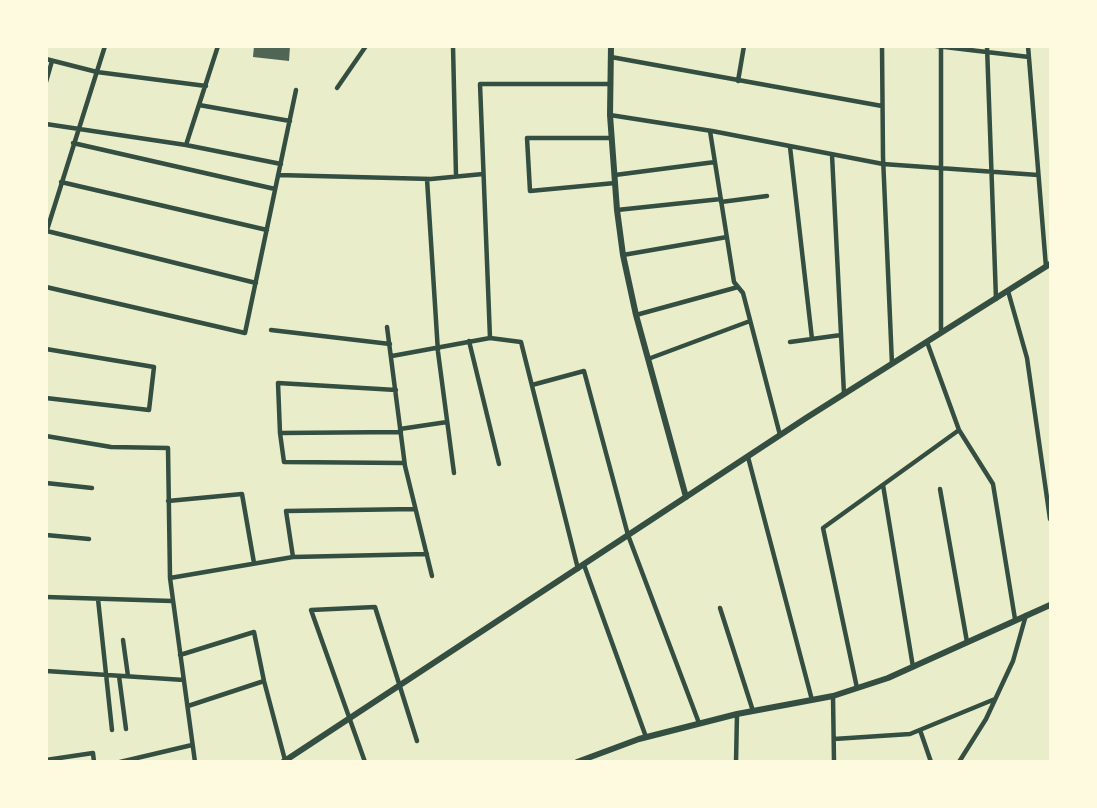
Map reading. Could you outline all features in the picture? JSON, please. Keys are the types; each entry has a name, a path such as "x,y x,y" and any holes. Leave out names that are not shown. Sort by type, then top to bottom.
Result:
{"main road":[{"path":"610,47 610,115 617,210 623,255 636,315 686,497"},
{"path":"284,761 780,435 1048,266"},
{"path":"577,762 646,737 699,723 833,696 913,667 1050,605"}],"street":[{"path":"105,46 77,129 47,232 256,283"},
{"path":"186,145 218,46"},
{"path":"337,88 366,46"},
{"path":"453,46 456,177"},
{"path":"738,81 744,46"},
{"path":"882,46 883,164 892,364"},
{"path":"936,46 987,50 1029,57"},
{"path":"1028,46 1048,266"},
{"path":"941,47 942,333"},
{"path":"987,50 996,298"},
{"path":"611,57 882,106"},
{"path":"46,82 49,60 97,72 206,86"},
{"path":"490,338 480,84 611,84"},
{"path":"46,287 245,333 296,90"},
{"path":"199,105 290,121"},
{"path":"610,115 710,131 883,164 1038,175"},
{"path":"46,124 186,145 281,164"},
{"path":"710,131 734,282 743,292 780,435"},
{"path":"612,138 527,138 530,191 615,183"},
{"path":"73,143 275,189"},
{"path":"790,147 812,339"},
{"path":"832,155 844,394"},
{"path":"615,175 715,162"},
{"path":"278,175 427,179 483,174"},
{"path":"427,179 440,346 438,352 454,473"},
{"path":"61,182 267,230"},
{"path":"617,210 767,195"},
{"path":"623,255 727,237"},
{"path":"636,315 738,287"},
{"path":"1008,291 1027,358 1050,519"},
{"path":"648,359 750,321"},
{"path":"387,327 404,463 432,576"},
{"path":"271,330 390,345"},
{"path":"790,342 841,335"},
{"path":"392,356 490,338 521,342 581,567 646,737"},
{"path":"469,341 499,464"},
{"path":"927,342 959,430 993,484 1015,620"},
{"path":"46,349 154,367 149,410 46,398"},
{"path":"532,385 584,371 628,536 699,723"},
{"path":"396,390 278,383 280,433 284,462 404,463"},
{"path":"280,433 401,430 447,422"},
{"path":"856,688 823,528 959,430"},
{"path":"46,436 111,447 168,448 170,578 195,762"},
{"path":"748,457 812,700"},
{"path":"46,483 93,488"},
{"path":"883,485 913,667"},
{"path":"940,489 967,642"},
{"path":"168,501 242,494 254,563"},
{"path":"292,557 286,511 416,509"},
{"path":"46,535 89,539"},
{"path":"170,578 292,557 427,554"},
{"path":"46,597 172,601"},
{"path":"98,599 104,675 112,730"},
{"path":"365,762 311,610 375,607 398,687 417,741"},
{"path":"720,608 753,711"},
{"path":"959,762 995,699 1013,661 1026,615"},
{"path":"180,655 254,632 284,761"},
{"path":"123,640 128,676"},
{"path":"46,671 184,680"},
{"path":"119,676 126,729"},
{"path":"188,706 264,681"},
{"path":"833,696 834,762"},
{"path":"834,740 910,734 995,699"},
{"path":"736,762 737,714"},
{"path":"920,730 931,762"},
{"path":"120,762 192,745"},
{"path":"46,760 93,753 94,762"}],"building":[{"path":"254,46 290,46 289,61 253,57"}]}
